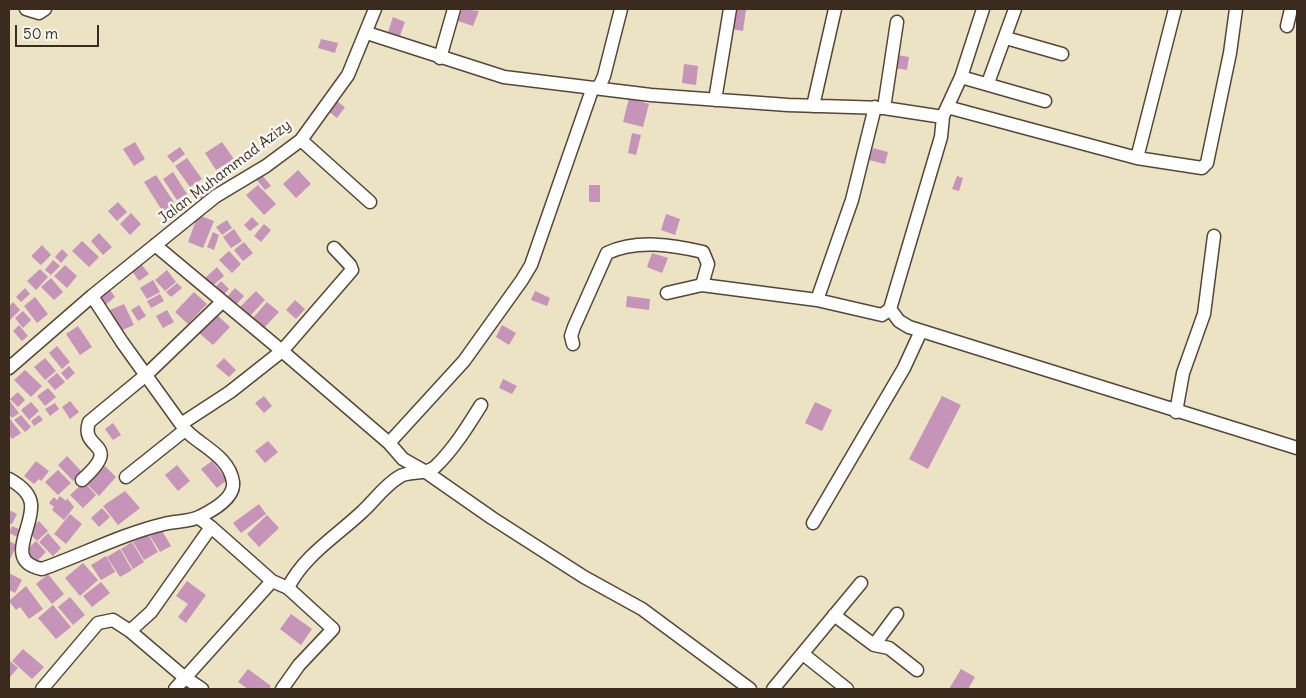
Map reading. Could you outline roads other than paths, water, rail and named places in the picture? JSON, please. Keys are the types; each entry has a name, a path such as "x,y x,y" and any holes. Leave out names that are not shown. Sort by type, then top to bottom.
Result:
{"street":[{"path":"26,9 39,13 45,9"},
{"name":"Jalan Muhammad Azizy","path":"9,368 92,296 216,196 266,166 301,140 348,75 367,33 375,9"},
{"path":"440,58 454,9"},
{"path":"389,443 464,360 522,280 549,219 592,90 600,85 604,76 621,9"},
{"path":"715,100 730,9"},
{"path":"814,106 834,9"},
{"path":"667,293 702,284 817,300 882,315 890,309 940,138 945,112 961,76 983,9"},
{"path":"988,83 1015,9"},
{"path":"1138,158 1174,9"},
{"path":"367,33 504,77 592,90 715,100 945,112 1138,158 1202,168 1208,163 1230,53 1236,9"},
{"path":"1287,26 1291,9"},
{"path":"817,300 852,200 880,108 898,22"},
{"path":"1006,38 1062,54"},
{"path":"961,76 1045,101"},
{"path":"301,140 370,202"},
{"path":"1176,412 1183,373 1204,314 1214,236"},
{"path":"573,344 571,336 574,327 607,252 615,249 664,244 703,252 708,264 702,284"},
{"path":"155,246 282,351 389,443 403,459 426,472 575,572 642,609 750,689"},
{"path":"126,477 183,427 282,351 352,270 350,265 334,248"},
{"path":"9,479 28,494 31,503 28,527 21,549 24,560 33,568 42,569 99,546 163,524 199,518 229,497 234,483 230,473 210,447 183,427 92,296"},
{"path":"82,480 101,461 102,454 88,434 89,422 146,375 222,302"},
{"path":"890,309 899,321 921,331 1176,412 1297,448"},
{"path":"813,523 904,368 921,331"},
{"path":"288,588 296,573 364,511 388,484 401,475 426,472 434,467 481,405"},
{"path":"401,475 403,459"},
{"path":"199,518 272,581 288,588 333,628 299,665 282,689"},
{"path":"130,630 151,612 211,527"},
{"path":"175,689 272,581"},
{"path":"773,689 861,583"},
{"path":"874,644 896,614"},
{"path":"834,615 874,644 889,648 917,670"},
{"path":"42,689 98,623 113,620 130,630 184,677 202,689"},
{"path":"803,654 847,689"}]}
